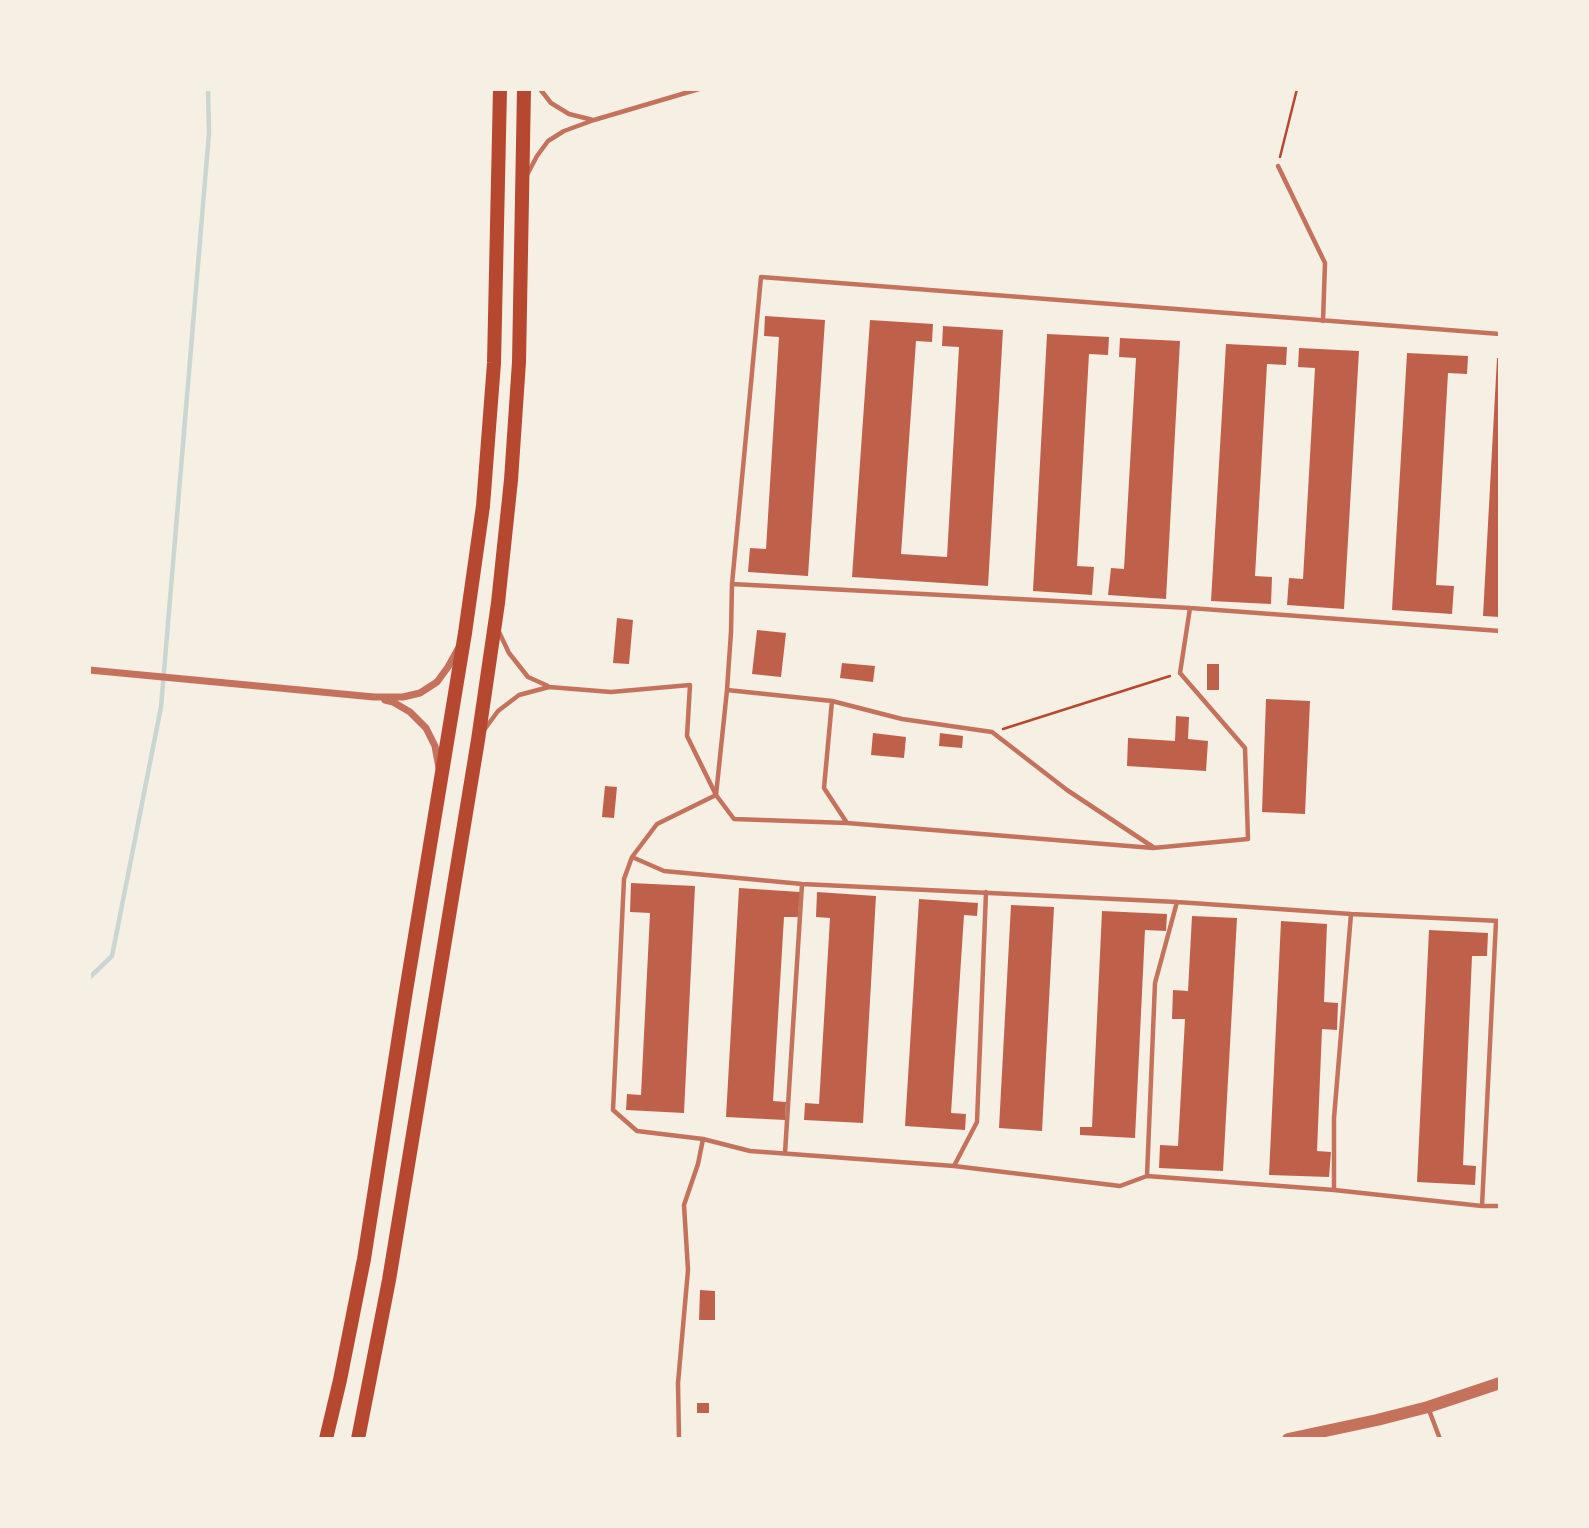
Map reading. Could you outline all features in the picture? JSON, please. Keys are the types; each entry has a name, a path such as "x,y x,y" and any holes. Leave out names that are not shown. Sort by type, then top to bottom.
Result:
{"main road":[{"path":"326,1439 364,1259 483,506 494,362 500,89"},
{"path":"358,1439 389,1279 498,603 512,467 519,362 524,89"}],"street":[{"path":"89,670 403,697 420,693 437,682 448,667 465,633"},
{"path":"374,696 411,712 426,728 435,746 441,777"},
{"path":"1288,1439 1428,1407 1500,1384"}],"lane":[{"path":"540,89 551,103 569,114 594,120"},
{"path":"523,194 528,173 548,141 594,120 699,89"},
{"path":"1278,166 1325,262 1323,321"},
{"path":"716,795 727,690 732,584 761,277 1500,334"},
{"path":"732,584 1190,608 1500,631"},
{"path":"498,603 498,631 509,653 528,677 548,687"},
{"path":"478,740 498,711 519,695 548,687 611,692 690,685 688,736 716,795 734,819 847,823 1153,848 1248,839 1245,748 1180,673 1190,608"},
{"path":"727,690 832,701 902,719 992,732 1067,790 1153,848"},
{"path":"832,701 824,788 847,823"},
{"path":"716,795 657,824 632,857 624,879 613,1110 637,1131 703,1139 750,1151 954,1166 1120,1186 1147,1175 1500,1206"},
{"path":"632,857 664,871 802,884 1498,921 1482,1206"},
{"path":"785,1153 802,884"},
{"path":"954,1166 977,1122 986,892"},
{"path":"1147,1175 1155,983 1177,902"},
{"path":"1334,1190 1334,1118 1351,914"},
{"path":"679,1439 678,1383 688,1270 684,1205 698,1164 703,1139"},
{"path":"1428,1407 1440,1439"}],"path":[{"path":"1278,166 1297,89"},
{"path":"992,732 1180,673"}],"building":[{"path":"765,316 825,320 808,576 748,572 750,548 766,549 779,337 764,336"},
{"path":"870,320 933,324 932,342 916,341 901,554 947,557 959,347 942,346 943,326 1003,330 988,586 852,577"},
{"path":"1047,334 1109,337 1108,355 1089,354 1077,566 1094,567 1092,595 1033,591"},
{"path":"1120,338 1180,341 1166,599 1108,595 1111,568 1124,569 1136,358 1119,357"},
{"path":"1226,344 1287,347 1286,365 1267,364 1255,576 1272,577 1271,604 1211,601"},
{"path":"1299,348 1359,351 1344,609 1287,605 1289,578 1303,579 1315,368 1298,367"},
{"path":"1407,353 1468,356 1467,374 1448,373 1436,585 1454,586 1452,614 1392,610"},
{"path":"1497,358 1500,358 1500,617 1483,616"},
{"path":"617,618 633,620 629,664 613,663"},
{"path":"757,630 786,633 781,677 752,674"},
{"path":"842,663 875,666 873,682 840,678"},
{"path":"1207,664 1219,664 1219,690 1207,690"},
{"path":"1266,699 1310,701 1305,814 1262,812"},
{"path":"1176,716 1189,717 1188,739 1208,741 1206,771 1127,766 1128,738 1175,741"},
{"path":"873,733 906,737 904,758 871,755"},
{"path":"940,733 963,736 962,748 939,746"},
{"path":"605,786 617,787 614,818 602,817"},
{"path":"631,883 695,886 684,1113 626,1110 627,1094 641,1095 650,913 630,912"},
{"path":"739,888 800,892 798,917 784,917 773,1101 786,1102 785,1120 726,1117"},
{"path":"817,892 876,896 863,1123 804,1120 805,1103 819,1104 830,918 816,917"},
{"path":"919,899 978,903 977,916 964,915 951,1113 966,1114 965,1130 905,1126"},
{"path":"1011,905 1054,907 1042,1131 999,1128"},
{"path":"1102,911 1167,914 1166,931 1145,930 1135,1138 1080,1135 1080,1127 1092,1127"},
{"path":"1192,916 1237,918 1223,1171 1159,1168 1160,1145 1178,1146 1185,1019 1172,1019 1173,990 1188,991"},
{"path":"1281,921 1327,924 1324,1002 1338,1003 1337,1030 1322,1029 1317,1151 1331,1152 1329,1177 1269,1175"},
{"path":"1429,930 1488,933 1487,956 1472,956 1463,1165 1476,1166 1475,1185 1417,1182"},
{"path":"700,1290 715,1291 715,1320 699,1320"},
{"path":"697,1403 709,1403 709,1413 697,1413"}],"waterway":[{"path":"89,978 112,956 161,707 209,133 208,89"}]}
